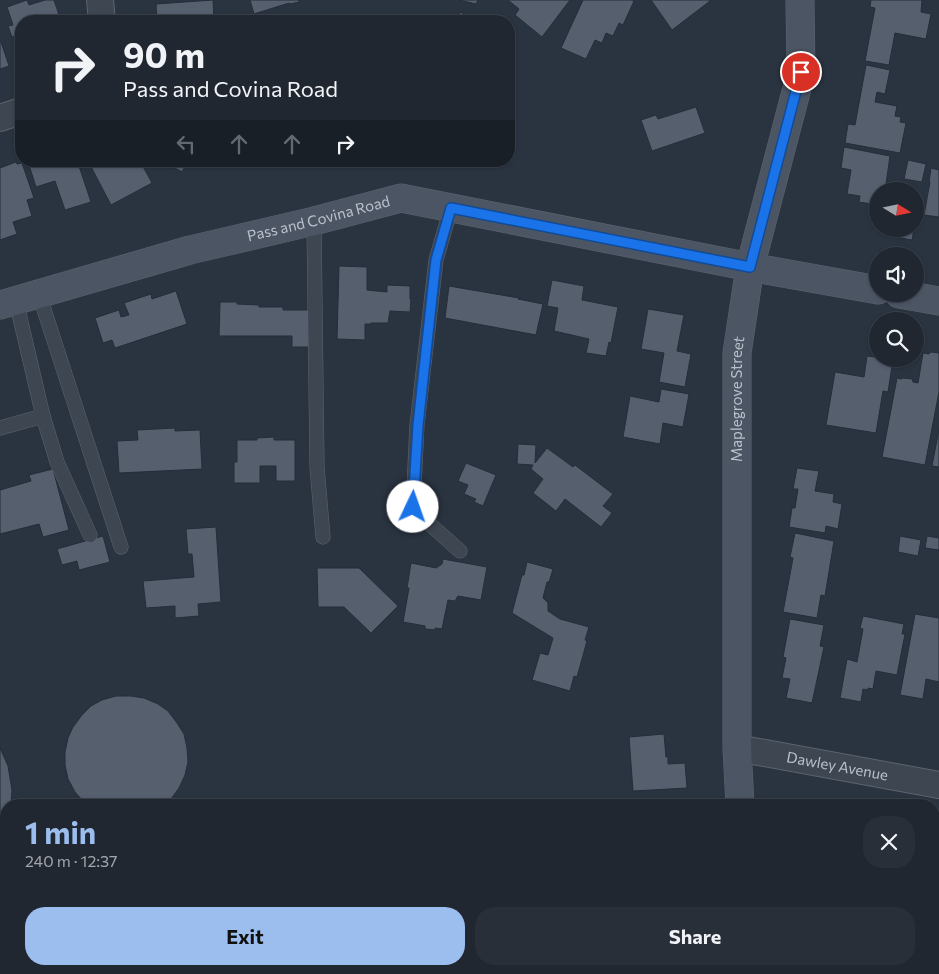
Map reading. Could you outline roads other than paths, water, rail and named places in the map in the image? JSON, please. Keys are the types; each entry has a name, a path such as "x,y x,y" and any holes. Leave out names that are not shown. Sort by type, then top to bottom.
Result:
{"street":[{"path":"100,0 101,15"},
{"name":"Maplegrove Street","path":"740,799 737,748 737,353 750,267 801,72 800,0"},
{"path":"0,118 15,113"},
{"name":"Pass and Covina Road","path":"18,300 190,250 314,221 401,198 750,267 869,288"},
{"path":"924,298 939,301"},
{"name":"Dawley Avenue","path":"737,748 939,785"}],"lane":[{"path":"451,208 436,260 418,425 413,507 460,551"},
{"path":"314,221 317,467 323,537"},
{"path":"18,300 43,416 57,462 90,535"},
{"path":"18,300 121,547"},
{"path":"0,428 43,416"}]}
